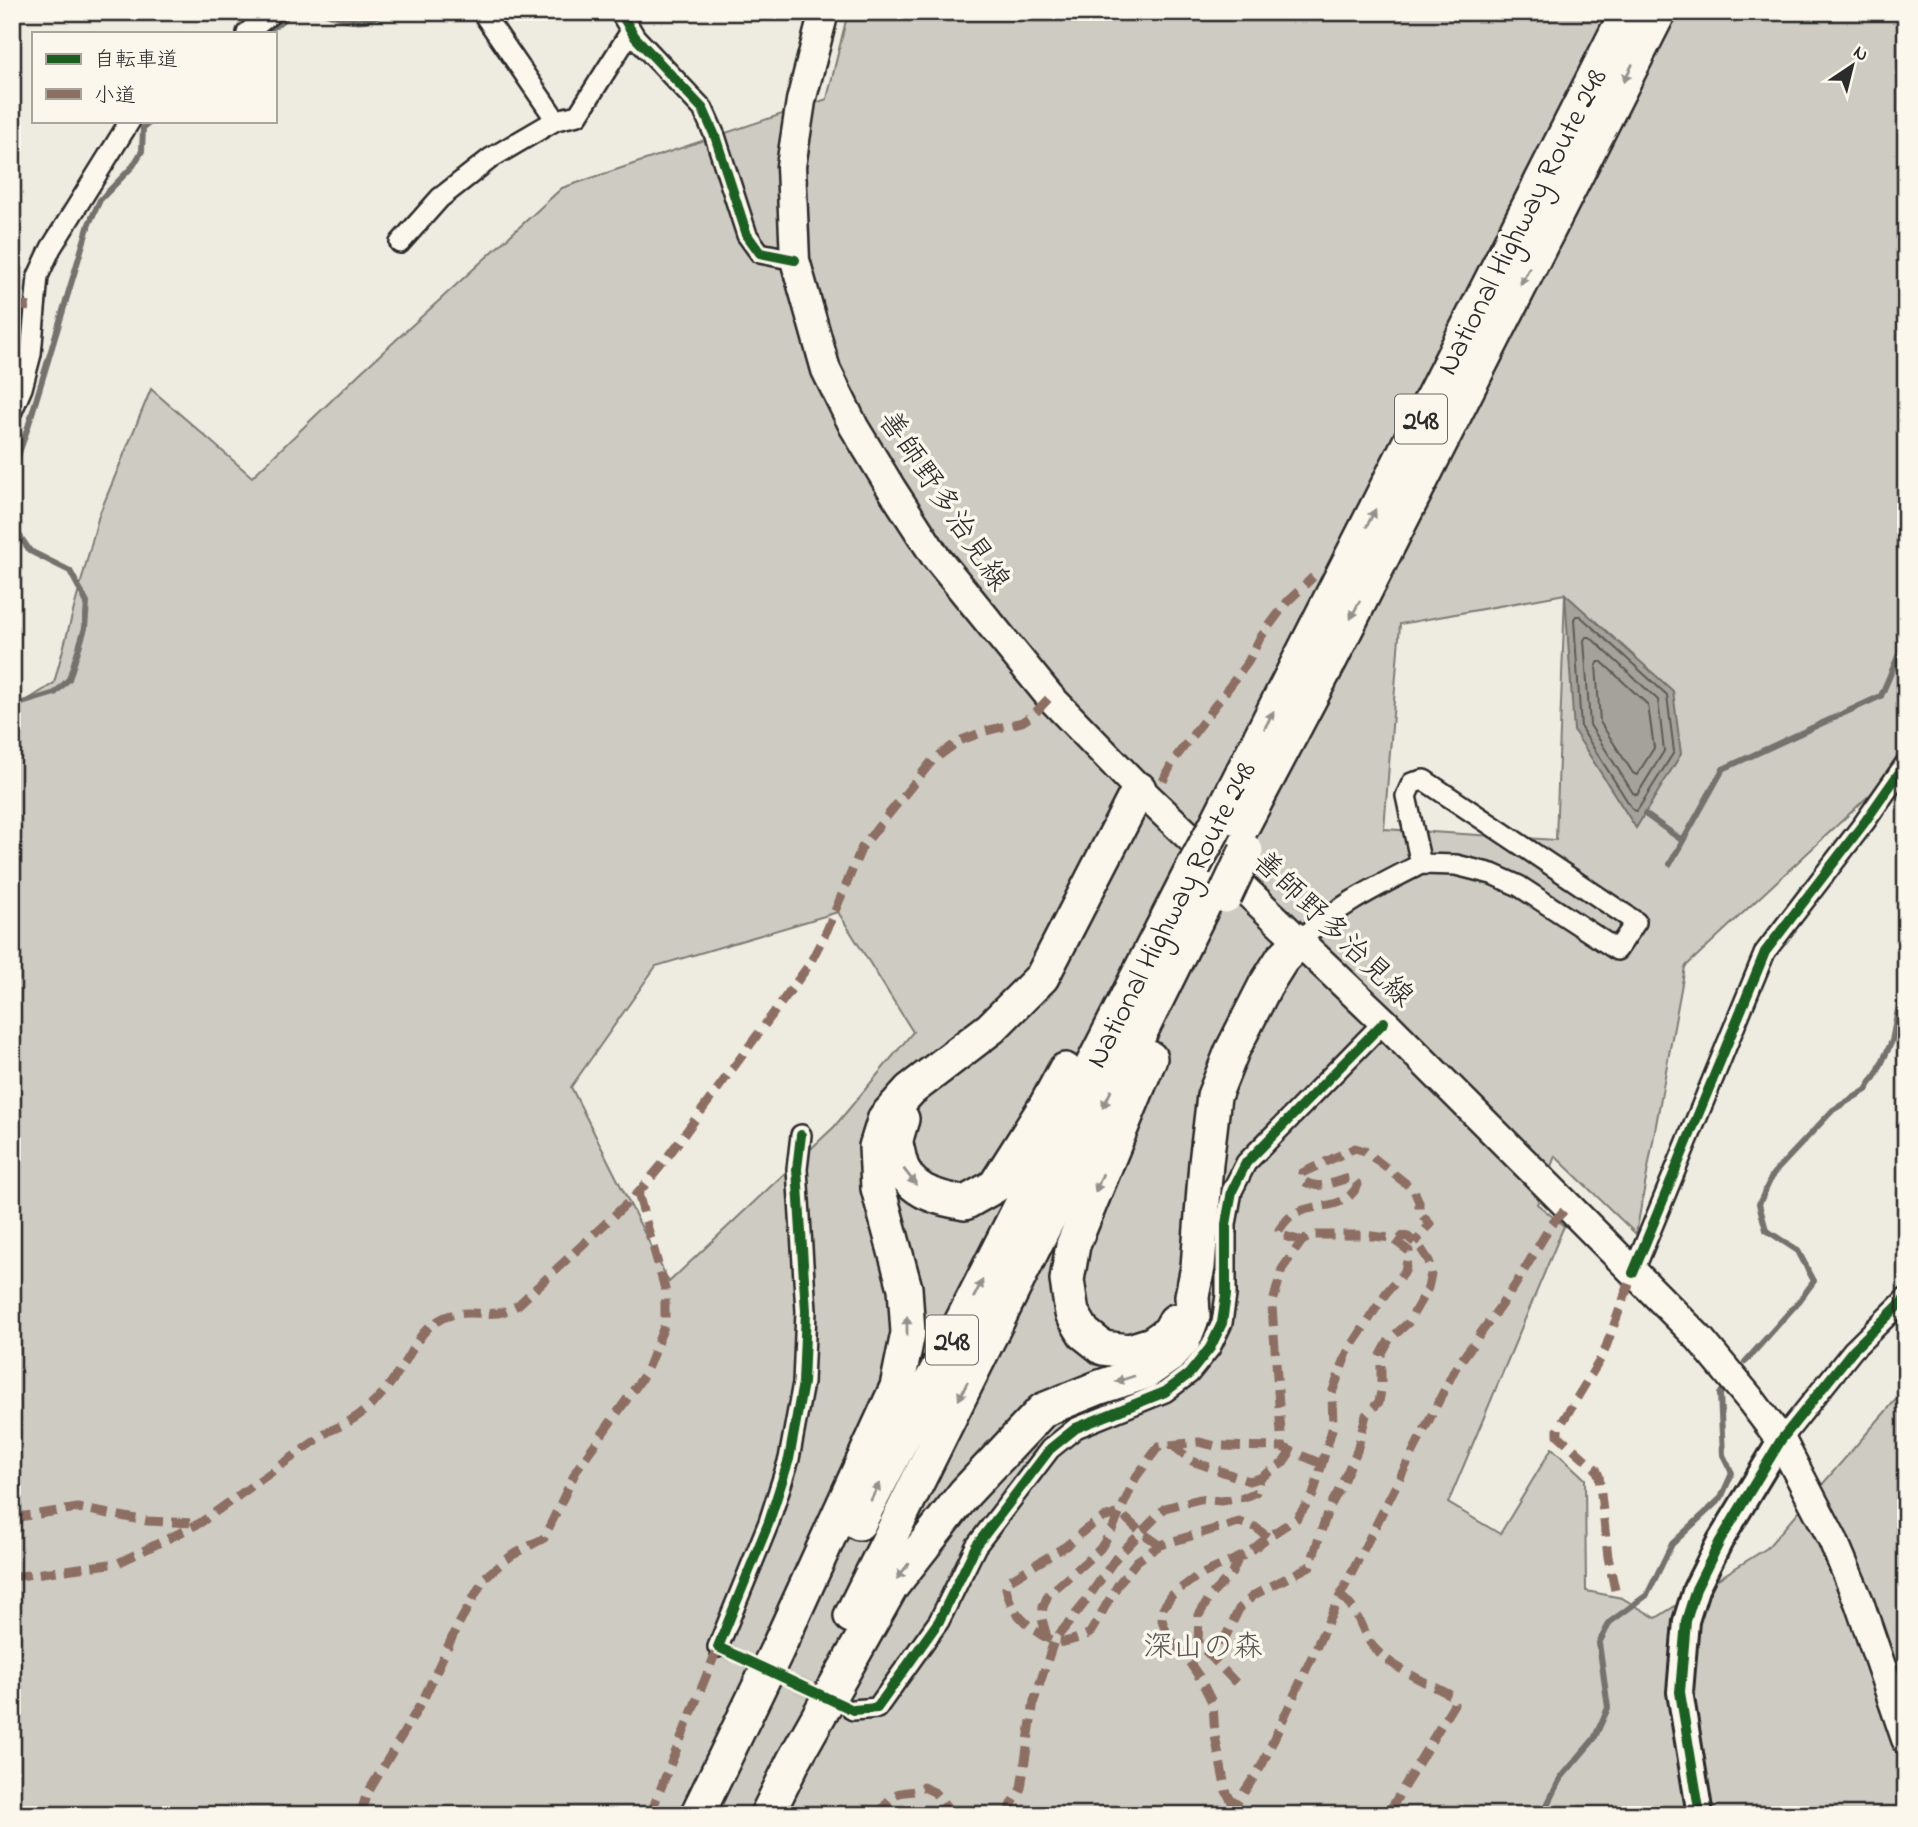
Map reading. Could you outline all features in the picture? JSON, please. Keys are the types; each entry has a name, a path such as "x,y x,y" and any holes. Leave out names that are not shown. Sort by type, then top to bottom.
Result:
{"highway":[{"name":"National Highway Route 248","path":"1232,839 1627,12"},
{"name":"National Highway Route 248","path":"710,1815 1205,881 1232,839 1327,666 1659,12"},
{"path":"697,1815 777,1650 897,1387 908,1333 905,1288 878,1188 876,1147 885,1118 910,1090 991,1028 1042,977 1139,789"},
{"name":"National Highway Route 248","path":"750,1815 1205,881"},
{"path":"910,1090 896,1142 900,1165 909,1181 939,1198 965,1203 995,1186 1045,1107 1143,926 1205,881"},
{"path":"1192,1296 1168,1332 1152,1345 1129,1351 1103,1348 1084,1333 1072,1313 1067,1280 1073,1245 1160,1036 1205,881"},
{"path":"768,1815 794,1760 891,1587 965,1493 1043,1410 1146,1372 1169,1356 1184,1339 1193,1316 1192,1296 1199,1267 1206,1163 1214,1096 1232,1051 1265,986 1282,959 1300,941"}],"main road":[{"name":"善師野多治見線","path":"824,12 801,101 791,166 795,260 826,370 854,427 920,533 958,585 1050,696 1139,789 1384,1021 1700,1339 1750,1399 1781,1440 1833,1540 1859,1602 1906,1739"}],"street":[{"path":"248,32 273,12"},
{"path":"482,12 556,120"},
{"path":"620,12 651,54 703,108 715,135 747,235 760,253 795,260"},
{"path":"400,243 440,198 491,158 556,120 578,115 632,31"},
{"path":"12,411 22,388 31,354 38,276 51,248 129,122"},
{"path":"1633,1273 1765,952 1864,823 1906,763"},
{"path":"1300,941 1318,923 1347,904 1421,864 1456,865 1492,873 1518,886 1617,950 1636,922 1424,780 1412,783 1405,796 1421,864"},
{"path":"853,1710 877,1708 939,1621 976,1546 1050,1449 1076,1428 1165,1392 1189,1374 1210,1348 1222,1324 1226,1295 1226,1224 1232,1191 1246,1163 1384,1021"},
{"path":"718,1647 769,1522 789,1459 803,1383 806,1311 797,1169 801,1135"},
{"path":"1700,1815 1680,1692 1686,1621 1696,1589 1720,1541 1781,1440 1853,1350 1906,1298"}],"green space":[{"name":"深山の森","path":"848,12 1906,12 1906,761 1685,967 1636,1234 1555,1156 1537,1204 1564,1226 1448,1503 1500,1534 1552,1448 1585,1479 1586,1591 1622,1598 1656,1618 1767,1548 1906,1388 1906,1815 12,1815 12,710 54,683 99,515 151,389 252,477 360,373 562,188 827,99","holes":["1565,594 1556,840 1384,829 1400,624","838,912 913,1032 834,1127 669,1282 571,1087 656,966"]}],"water":[{"path":"1565,594 1673,691 1681,754 1636,828 1574,731"}],"waterway":[{"path":"267,32 293,12 300,12"},
{"path":"323,12 361,20 386,12"},
{"path":"12,473 89,224 100,200 133,166 142,151 143,128 151,122"},
{"path":"12,516 17,532 30,551 70,571 87,603 85,628 69,679 55,693 12,706"},
{"path":"1670,864 1723,769 1881,696 1906,643"},
{"path":"1645,814 1683,841"},
{"path":"1745,1362 1814,1281 1798,1251 1766,1230 1759,1204 1773,1174 1833,1110 1866,1090 1892,1041 1899,1004 1906,999"},
{"path":"1542,1815 1560,1779 1594,1739 1608,1708 1599,1643 1610,1622 1647,1595 1672,1544 1721,1498 1732,1473 1723,1455 1720,1394 1723,1390"}],"tunnel":[{"path":"718,1647 853,1710"}],"marked path":[{"path":"12,303 34,308"},
{"path":"1163,781 1173,761 1248,662 1260,638 1287,602 1313,577"},
{"path":"12,1577 118,1563 200,1523 329,1431 365,1411 390,1383 431,1325 451,1315 498,1313 518,1305 638,1193 660,1167 809,965 862,847 932,761 959,741 1022,722 1050,697"},
{"path":"1302,1241 1281,1235 1279,1230 1290,1217 1299,1212 1344,1200 1358,1185 1352,1178 1313,1185 1301,1179 1302,1173 1355,1148 1365,1151 1414,1190 1419,1202 1419,1212 1430,1224 1415,1243"},
{"path":"360,1815 366,1796 423,1700 457,1627 485,1577 511,1556 544,1538 577,1469 645,1374 665,1324 665,1289 638,1193"},
{"path":"1229,1815 1262,1765 1340,1596 1455,1369 1514,1287 1551,1225 1568,1206"},
{"path":"1234,1806 1226,1791 1215,1736 1213,1704 1200,1678 1167,1634 1162,1620 1163,1608 1172,1595 1196,1577 1247,1554 1297,1518 1313,1495 1333,1426 1332,1393 1347,1353 1386,1293 1405,1271 1409,1251 1391,1238 1313,1235 1302,1241 1282,1269 1272,1306 1282,1447"},
{"path":"1221,1646 1239,1609 1254,1595 1310,1566 1328,1510 1357,1451 1366,1415 1379,1402 1381,1355 1389,1340 1408,1323 1428,1288 1431,1274 1429,1261 1420,1247 1408,1237 1403,1236 1397,1242"},
{"path":"1615,1590 1608,1557 1599,1476 1596,1469 1558,1435 1558,1429 1603,1355 1633,1273"},
{"path":"1047,1637 1042,1619 1048,1595 1100,1549 1112,1530 1136,1477 1159,1446 1199,1442 1216,1446 1282,1447 1322,1464"},
{"path":"1171,1444 1192,1461 1249,1481 1260,1478"},
{"path":"1006,1815 1021,1788 1034,1701 1054,1641 1115,1559 1165,1508 1200,1499 1221,1501 1245,1497 1256,1492 1260,1478 1283,1463 1291,1451"},
{"path":"12,1518 78,1508 147,1521 196,1523"},
{"path":"1160,1545 1120,1513 1103,1518 1066,1546 1010,1580 1006,1588 1009,1598 1031,1628 1051,1640 1070,1641 1090,1633 1119,1583 1137,1561 1160,1545 1239,1522 1255,1527 1268,1537"},
{"path":"1236,1683 1198,1643 1199,1615 1211,1595 1232,1573 1239,1557"},
{"path":"1340,1596 1352,1607 1376,1650 1403,1670 1452,1696 1454,1704 1387,1815"},
{"path":"650,1815 718,1647"},
{"path":"879,1815 893,1796 923,1787 934,1792 954,1815"}],"cycle path":[{"path":"620,12 635,37 703,109 715,136 747,235 760,253 795,260"},
{"path":"1633,1273 1765,952 1864,823 1906,763"},
{"path":"801,1135 797,1169 806,1311 803,1383 789,1459 769,1522 718,1647 853,1710 877,1708 939,1621 976,1546 1050,1449 1076,1428 1165,1392 1189,1374 1210,1348 1222,1323 1226,1295 1226,1224 1232,1191 1246,1163 1384,1022"},
{"path":"1700,1815 1680,1692 1686,1621 1696,1589 1720,1541 1781,1440 1853,1350 1906,1298"}]}
